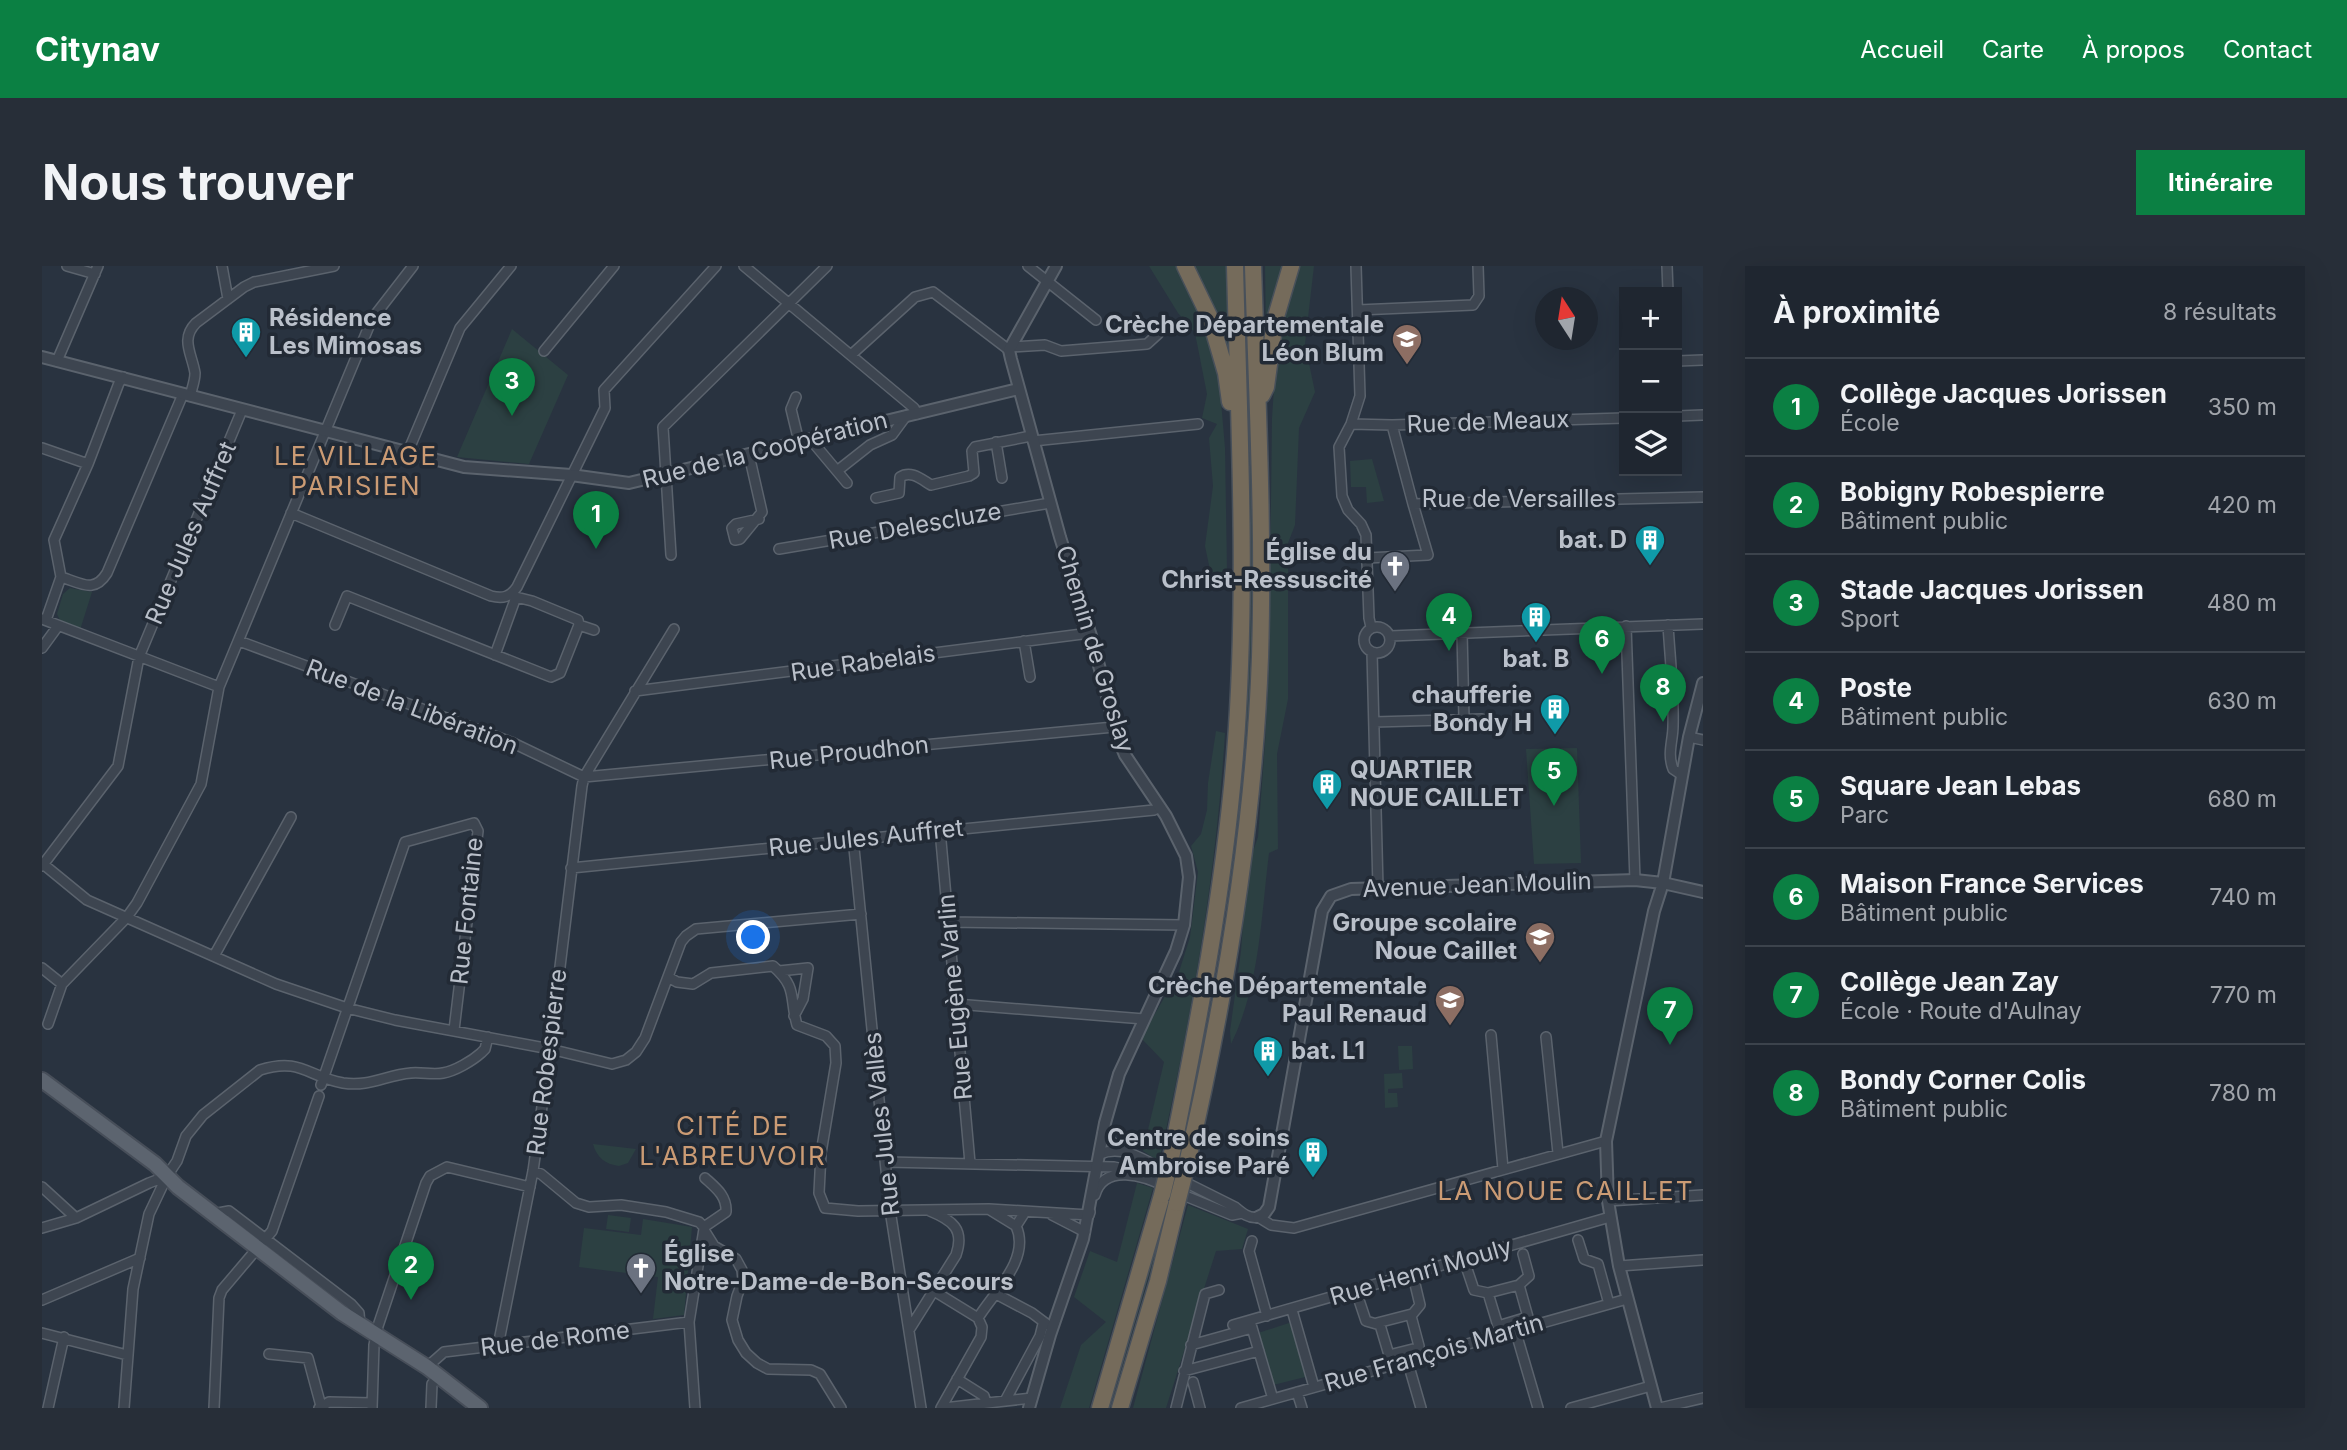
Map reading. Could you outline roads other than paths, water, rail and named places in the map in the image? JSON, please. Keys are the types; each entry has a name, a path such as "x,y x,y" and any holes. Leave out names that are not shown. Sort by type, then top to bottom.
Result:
{"highway":[{"path":"1185,266 1210,318 1226,373 1228,398 1238,422"},
{"path":"1100,1408 1171,1158 1210,960 1235,755 1241,598 1235,266"},
{"path":"1120,1408 1158,1281 1206,1082 1227,960 1248,808 1260,656 1254,266"},
{"path":"1257,404 1266,387 1275,320 1291,266"}],"main road":[{"path":"42,1080 212,1214 261,1244 360,1325 432,1372 480,1408"}],"street":[{"path":"57,361 97,270 66,266"},
{"path":"222,266 228,299"},
{"path":"61,577 91,586 101,583 107,573 195,375 187,339 189,330 254,282 334,266"},
{"path":"48,1024 62,984 127,917 201,784 219,687 372,319 412,266"},
{"path":"407,454 460,328 511,266"},
{"path":"544,351 614,266"},
{"path":"495,655 513,595 605,408 604,390 716,266"},
{"path":"744,266 914,408 892,435 870,445 837,471"},
{"path":"671,555 663,427 827,266"},
{"path":"1028,266 1096,320"},
{"path":"1010,352 1056,266"},
{"path":"1356,266 1360,396 1351,424 1339,447 1342,496 1348,510 1361,524 1366,535 1368,618 1371,627"},
{"path":"1358,310 1468,306 1476,303 1479,296 1479,266"},
{"path":"1667,266 1668,287"},
{"path":"851,355 915,297 933,292 1010,352 1045,345 1061,351 1147,344 1158,334"},
{"name":"Chemin de Groslay","path":"1010,352 1018,389 1090,633 1114,727 1125,755 1177,836 1189,867 1184,925 1176,951 1119,1074 1103,1132 1085,1232 1048,1325 1031,1403"},
{"name":"Rue de la Coopération","path":"42,356 464,467 571,475 629,483 1018,389"},
{"path":"1682,361 1703,360"},
{"path":"123,377 54,543 61,577 44,619 219,687"},
{"path":"796,397 791,409 799,442"},
{"name":"Rue Jules Auffret","path":"43,865 118,766 139,657 242,410"},
{"path":"1682,416 1703,415"},
{"name":"Rue de Meaux","path":"1351,424 1619,418"},
{"path":"876,498 899,493 900,477 905,474 912,474 931,485 970,476 974,473 972,451 975,447 996,442 1198,424"},
{"name":"Rue de Versailles","path":"1392,425 1413,504 1703,497"},
{"path":"811,440 847,483"},
{"path":"996,442 1002,478"},
{"path":"42,449 89,464"},
{"path":"748,455 762,509 759,519"},
{"name":"Rue Delescluze","path":"779,550 1050,503"},
{"path":"1367,558 1428,555 1413,504"},
{"path":"291,513 491,596 499,598 513,595 578,620 579,625 560,673 551,677 347,596 335,625"},
{"path":"42,538 54,543"},
{"path":"1390,636 1703,624"},
{"path":"579,625 594,630"},
{"path":"1668,625 1673,728 1669,746 1670,763 1672,769 1682,775"},
{"path":"42,648 58,626"},
{"path":"1626,626 1636,880"},
{"path":"1371,627 1385,628 1390,636 1390,644 1385,651 1372,652"},
{"path":"1371,627 1365,634 1364,642 1372,652 1378,888"},
{"path":"584,778 674,629"},
{"path":"1462,632 1464,719"},
{"name":"Rue Rabelais","path":"635,691 1090,633"},
{"name":"Rue de la Libération","path":"239,640 511,743 584,778"},
{"path":"1024,641 1030,677"},
{"path":"1703,683 1689,737 1662,883 1651,923 1606,1141 1608,1201 1619,1266 1658,1408 1703,1398"},
{"path":"1374,722 1482,719"},
{"name":"Rue Proudhon","path":"584,778 1114,727"},
{"path":"1689,737 1703,740"},
{"name":"Rue Robespierre","path":"498,1346 533,1171 584,778"},
{"name":"Rue Jules Auffret","path":"571,868 1154,810 1160,807"},
{"path":"214,956 292,817"},
{"name":"Rue Fontaine","path":"347,1008 405,842 474,823 478,831 454,1030"},
{"name":"Rue Eugène Varlin","path":"940,831 970,1163"},
{"name":"Rue Jules Vallès","path":"853,838 890,1210 921,1408"},
{"path":"43,865 88,900 299,992 395,1020 550,1049 612,1065 626,1060 636,1052 645,1038 681,942 696,929 861,914"},
{"name":"Avenue Jean Moulin","path":"1258,1217 1269,1207 1322,911 1331,896 1343,890 1378,888 1636,880 1703,892"},
{"path":"948,922 1184,925"},
{"path":"668,977 677,982 693,984 711,973 774,966 786,978 791,988 797,1025 826,1036 835,1046 836,1063 821,1153 819,1193 825,1208 858,1211 989,1209 1089,1215 1097,1188 1104,1180 1124,1174 1150,1178"},
{"path":"42,968 62,984"},
{"path":"779,971 808,968 803,999 794,1016"},
{"path":"956,1004 1144,1019"},
{"path":"322,1081 347,1008"},
{"path":"1491,1035 1503,1169"},
{"path":"124,1408 133,1289 149,1214 165,1175 177,1161 186,1136 203,1115 260,1070 286,1064 304,1068 322,1081 366,1084 408,1073 444,1073 481,1053 488,1037"},
{"path":"1546,1037 1558,1153"},
{"path":"214,1408 219,1298 222,1290 272,1231 319,1096"},
{"path":"1103,1132 1113,1143 1242,1213 1253,1218 1258,1217 1269,1225 1294,1228 1606,1141"},
{"path":"1100,1154 1109,1150 1137,1156"},
{"path":"887,1162 1097,1167 1132,1171 1231,1215 1242,1213"},
{"path":"269,1353 308,1358 320,1407 329,1402 372,1406 375,1335 430,1176 447,1167 530,1187"},
{"path":"533,1171 541,1174 576,1203 589,1207 621,1205 666,1212 699,1222 714,1246 736,1259 742,1270 743,1280 732,1320 738,1340 746,1353 768,1368 811,1370 820,1374 841,1408"},
{"path":"42,1228 76,1218 165,1175"},
{"path":"695,1408 689,1322 704,1229 726,1213 727,1208 724,1198 705,1178"},
{"path":"42,1187 76,1218"},
{"path":"1608,1201 1703,1195"},
{"path":"909,1330 957,1255 959,1234 953,1222 925,1209"},
{"path":"978,1318 996,1294 1018,1255 1020,1243 1016,1226 989,1209"},
{"path":"956,1228 969,1210"},
{"path":"1016,1226 1025,1212"},
{"path":"1048,1213 1085,1232"},
{"name":"Rue Henri Mouly","path":"1233,1325 1251,1324 1267,1316 1610,1217"},
{"path":"1578,1240 1584,1259 1598,1264 1609,1304"},
{"path":"1252,1241 1249,1251 1267,1316"},
{"path":"1467,1269 1474,1290 1488,1293 1519,1284 1529,1276 1523,1254"},
{"path":"42,1300 140,1258"},
{"path":"1619,1266 1703,1260"},
{"path":"1359,1300 1366,1321 1377,1323 1412,1314 1420,1305 1415,1284"},
{"path":"1488,1293 1497,1326 1514,1326 1528,1317 1519,1284"},
{"path":"1176,1408 1205,1294 1219,1290"},
{"path":"934,1291 978,1318 982,1327 981,1337 942,1408"},
{"path":"996,1294 1032,1313 1048,1325 1005,1401"},
{"name":"Rue François Martin","path":"1241,1408 1406,1356 1627,1299"},
{"path":"1292,1310 1314,1387"},
{"path":"1377,1323 1390,1355 1406,1356 1419,1346 1412,1314"},
{"name":"Rue de Rome","path":"432,1372 444,1352 689,1322"},
{"path":"1191,1345 1251,1324 1273,1399"},
{"path":"1514,1326 1538,1408"},
{"path":"42,1333 127,1354"},
{"path":"48,1408 64,1337"},
{"path":"1184,1371 1259,1351"},
{"path":"1406,1356 1421,1408"},
{"path":"431,1408 432,1372"},
{"path":"957,1379 984,1396 986,1403"},
{"path":"1193,1382 1200,1408"},
{"path":"1571,1408 1651,1386"},
{"path":"1297,1392 1302,1408"},
{"path":"942,1408 1005,1401 1031,1403"}],"place":[{"name":"Résidence Les Mimosas","path":"246,359"},
{"name":"Crèche Départementale Léon Blum","path":"1407,366"},
{"name":"Stade Jacques Jorissen","path":"512,416"},
{"name":"Collège Jacques Jorissen","path":"596,549"},
{"name":"bat. D","path":"1650,567"},
{"name":"Église du Christ-Ressuscité","path":"1395,593"},
{"name":"bat. B","path":"1536,644"},
{"name":"Poste","path":"1449,651"},
{"name":"Maison France Services","path":"1602,674"},
{"name":"Bondy Corner Colis","path":"1663,722"},
{"name":"chaufferie Bondy H","path":"1555,736"},
{"name":"Square Jean Lebas","path":"1554,806"},
{"name":"QUARTIER NOUE CAILLET","path":"1327,811"},
{"name":"Groupe scolaire Noue Caillet","path":"1540,964"},
{"name":"Crèche Départementale Paul Renaud","path":"1450,1027"},
{"name":"Collège Jean Zay","path":"1670,1045"},
{"name":"bat. L1","path":"1268,1078"},
{"name":"Centre de soins Ambroise Paré","path":"1313,1179"},
{"name":"Église Notre-Dame-de-Bon-Secours","path":"641,1295"},
{"name":"Bobigny Robespierre","path":"411,1300"}],"district":[{"name":"LE VILLAGE PARISIEN","path":"356,470"},
{"name":"CITÉ DE L'ABREUVOIR","path":"733,1141"},
{"name":"LA NOUE CAILLET","path":"1566,1191"}]}
